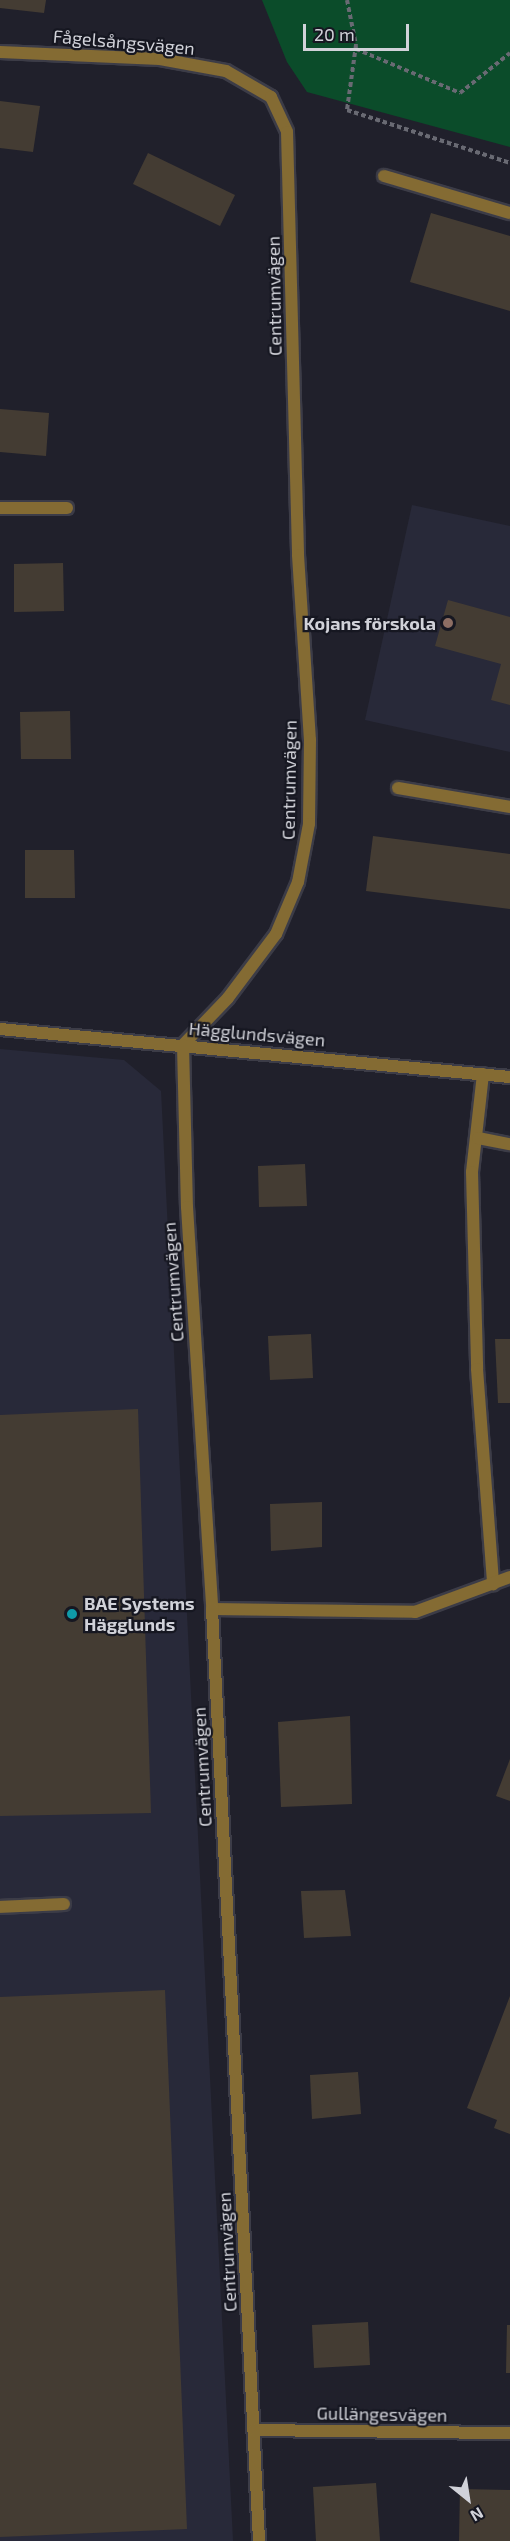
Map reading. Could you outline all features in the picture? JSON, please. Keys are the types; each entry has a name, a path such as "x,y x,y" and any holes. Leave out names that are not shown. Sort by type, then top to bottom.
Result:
{"street":[{"name":"Fågelsångsvägen","path":"0,52 160,59 209,68 243,78"},
{"name":"Centrumvägen","path":"243,78 271,98 288,132 298,555 310,740 309,824 298,882 276,934 228,998 183,1045 187,1207 212,1609 259,2541"},
{"path":"384,176 510,213"},
{"path":"0,508 67,508"},
{"path":"398,788 510,807"},
{"name":"Hägglundsvägen","path":"0,1029 510,1077"},
{"path":"483,1074 478,1138 472,1172 477,1369 493,1584"},
{"path":"478,1138 510,1144"},
{"path":"212,1609 415,1612 510,1577"},
{"path":"0,1907 64,1904"},
{"name":"Gullängesvägen","path":"254,2430 510,2433"}],"path":[{"path":"346,0 356,49 347,110 510,163"},
{"path":"356,49 460,93 510,53"}],"shaded area":[{"name":"Kojans förskola","path":"412,505 510,526 510,752 365,720"},
{"path":"0,1049 124,1060 161,1091 233,2541 0,2541"}],"green space":[{"path":"262,0 510,0 510,147 307,92 287,62"}],"building":[{"path":"0,0 46,0 44,13 0,8"},
{"path":"0,101 40,106 33,152 0,148"},
{"path":"148,153 235,195 220,226 133,184"},
{"path":"431,213 510,236 510,311 410,282"},
{"path":"0,409 49,413 46,456 0,452"},
{"path":"63,563 64,611 14,612 14,564"},
{"path":"448,600 510,617 510,705 491,700 501,664 435,646"},
{"path":"70,711 71,759 21,759 20,712"},
{"path":"373,836 510,854 510,909 366,891"},
{"path":"25,850 74,850 75,898 25,898"},
{"path":"305,1164 307,1206 259,1207 258,1166"},
{"path":"311,1334 313,1378 270,1380 268,1336"},
{"path":"495,1339 510,1339 510,1403 498,1403"},
{"name":"BAE Systems Hägglunds","path":"138,1409 151,1813 0,1816 0,1415"},
{"path":"322,1502 322,1547 271,1551 270,1504"},
{"path":"350,1716 352,1804 281,1807 278,1722"},
{"path":"510,1759 510,1801 496,1796"},
{"path":"345,1890 351,1936 304,1938 301,1891"},
{"path":"165,1990 187,2529 0,2537 0,1997"},
{"path":"510,1996 510,2134 494,2128 497,2120 467,2108"},
{"path":"358,2072 361,2114 312,2119 310,2075"},
{"path":"368,2322 370,2365 314,2368 312,2325"},
{"path":"507,2325 510,2325 510,2373 506,2373"},
{"path":"376,2483 380,2541 316,2541 313,2487"},
{"path":"460,2489 510,2490 510,2541 459,2541"}],"place":[{"name":"Kojans förskola","path":"448,623"},
{"name":"BAE Systems Hägglunds","path":"72,1614"}]}
